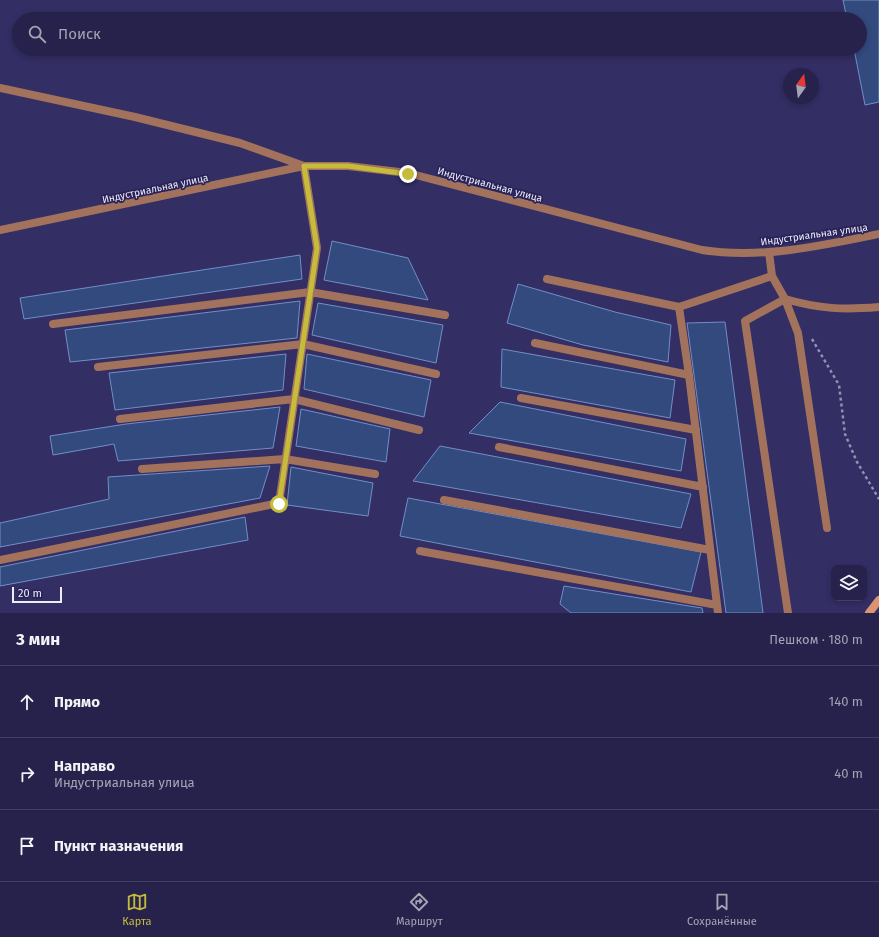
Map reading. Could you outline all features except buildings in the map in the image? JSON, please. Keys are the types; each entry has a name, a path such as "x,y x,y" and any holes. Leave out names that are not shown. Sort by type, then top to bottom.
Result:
{"street":[{"path":"0,88 135,117 225,140 304,166 317,248 279,504 0,560"},
{"name":"Индустриальная улица","path":"0,230 304,166 348,166 408,174 702,250 723,253 769,252 802,248 879,234"},
{"path":"769,252 772,276 785,299 798,333 827,528"},
{"path":"547,279 679,307 772,276"},
{"path":"53,324 310,292 444,315"},
{"path":"788,613 745,321 785,299 813,307 852,310 879,307"},
{"path":"420,551 718,609 689,375 679,307"},
{"path":"535,343 689,375"},
{"path":"98,367 302,344 436,374"},
{"path":"521,398 696,430"},
{"path":"120,420 294,400 419,430"},
{"path":"499,447 703,487"},
{"path":"142,469 285,459 375,474"},
{"path":"444,500 710,550"},
{"path":"869,613 879,600"}],"path":[{"path":"811,337 839,386 845,434 857,462 879,499"}],"route":[{"path":"279,504 317,248 304,166 348,166 408,174"}]}
